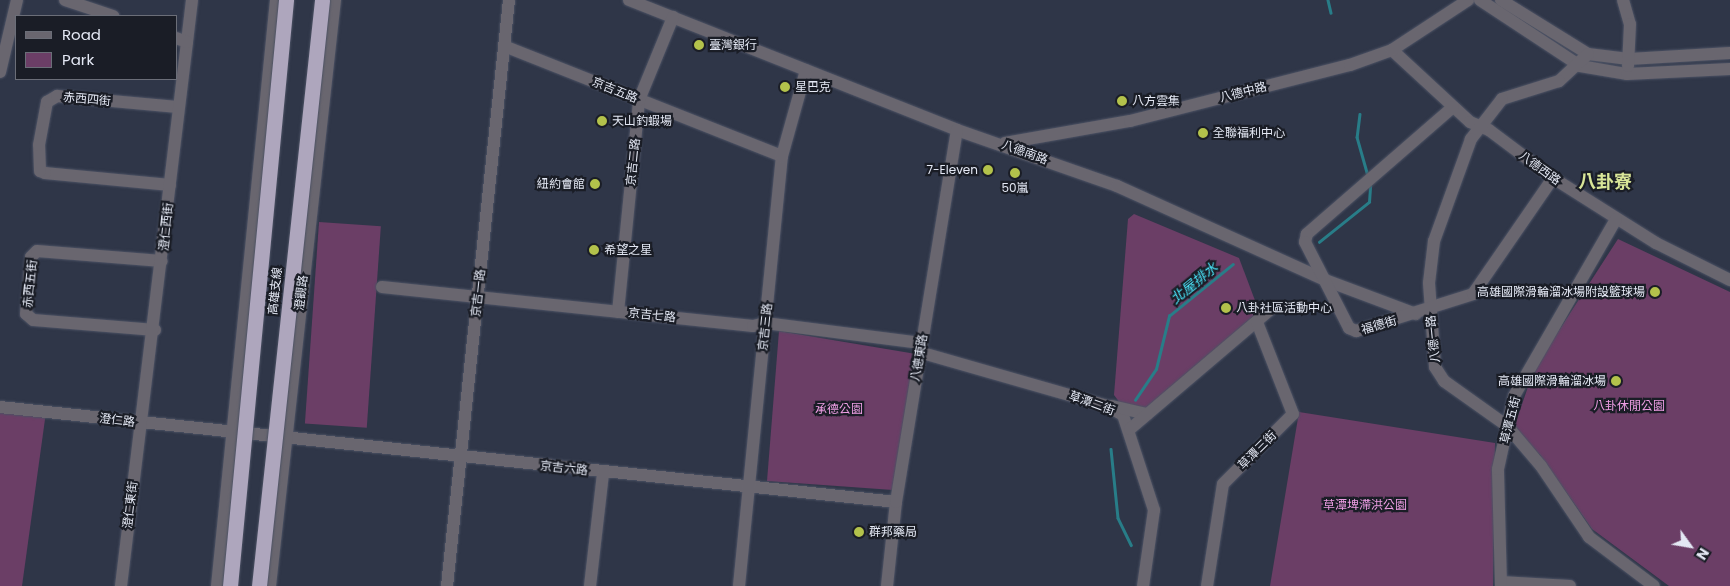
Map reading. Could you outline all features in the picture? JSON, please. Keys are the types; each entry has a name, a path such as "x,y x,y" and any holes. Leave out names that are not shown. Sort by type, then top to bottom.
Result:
{"highway":[{"name":"高雄支線","path":"230,586 286,0"},
{"name":"高雄支線","path":"259,586 322,0"}],"street":[{"path":"0,72 17,0"},
{"path":"65,0 110,15"},
{"name":"澄仁西街","path":"141,423 155,330 182,40 192,0"},
{"path":"216,586 276,0"},
{"name":"澄觀路","path":"270,586 284,438 335,0"},
{"name":"京吉一路","path":"448,586 509,0"},
{"name":"八德南路","path":"629,0 957,130 1003,144 1117,186 1325,280 1416,314"},
{"name":"八德中路","path":"1003,144 1130,121 1392,50 1468,0"},
{"path":"1480,0 1580,66 1627,74 1730,69"},
{"path":"1501,0 1588,54 1629,59 1730,53"},
{"path":"1623,0 1630,24 1627,74"},
{"name":"京吉二路","path":"618,312 639,100 673,18"},
{"name":"京吉五路","path":"504,46 782,156"},
{"name":"八德西路","path":"1392,50 1453,107 1553,178 1616,219 1730,280"},
{"name":"八德一路","path":"1588,54 1580,66 1559,81 1502,99 1479,127 1434,241 1430,310 1435,366 1444,381 1507,426 1541,466 1589,537 1654,586"},
{"name":"京吉三路","path":"739,586 782,156 806,70"},
{"name":"赤西四街","path":"170,185 45,173 40,171 39,145 47,102 57,96 177,107"},
{"name":"福德街","path":"1453,107 1309,231 1305,242 1352,330 1430,310 1474,294 1553,178"},
{"name":"八德東路","path":"887,586 896,502 957,130"},
{"name":"草潭五街","path":"1501,584 1498,470 1514,396 1532,360 1616,219"},
{"name":"赤西五街","path":"155,330 34,320 26,314 31,257 37,251 162,261"},
{"name":"京吉七路","path":"382,286 752,326 766,323 920,347"},
{"path":"1130,429 1270,310"},
{"name":"草潭三街","path":"1207,586 1224,484 1293,414 1257,322"},
{"name":"草潭二街","path":"920,347 1107,406 1123,414 1130,429 1154,510 1143,586"},
{"path":"1107,406 1147,414"},
{"name":"澄仁路","path":"0,407 233,434"},
{"name":"澄仁東街","path":"121,586 141,423"},
{"name":"京吉六路","path":"233,434 603,473 750,485 896,502"},
{"path":"590,586 603,473"},
{"path":"1501,584 1570,586"}],"green space":[{"path":"1134,214 1239,258 1259,311 1145,412 1120,403 1114,395 1128,219"},
{"path":"319,222 381,226 367,428 305,424"},
{"name":"八卦休閒公園","path":"1618,239 1730,292 1730,586 1669,586 1592,529 1540,455 1514,428 1534,369"},
{"name":"承德公園","path":"779,331 916,354 893,490 767,481"},
{"path":"0,407 46,412 22,586 0,586"},
{"name":"草潭埤滯洪公園","path":"1299,412 1495,443 1493,586 1270,586"}],"waterway":[{"name":"北屋排水","path":"1328,0 1331,13"},
{"name":"北屋排水","path":"1360,114 1357,137 1368,176"},
{"name":"北屋排水","path":"1319,242 1369,202 1370,186"},
{"name":"北屋排水","path":"1135,400 1156,369 1169,316 1233,264"},
{"name":"北屋排水","path":"1111,449 1118,518 1131,545"}],"place":[{"name":"臺灣銀行","path":"699,45"},
{"name":"星巴克","path":"785,87"},
{"name":"八方雲集","path":"1122,101"},
{"name":"天山釣蝦場","path":"602,121"},
{"name":"全聯福利中心","path":"1203,133"},
{"name":"7-Eleven","path":"988,170"},
{"name":"50嵐","path":"1015,173"},
{"name":"紐約會館","path":"595,184"},
{"name":"希望之星","path":"594,250"},
{"name":"高雄國際滑輪溜冰場附設籃球場","path":"1655,292"},
{"name":"八卦社區活動中心","path":"1226,308"},
{"name":"高雄國際滑輪溜冰場","path":"1616,381"},
{"name":"群邦藥局","path":"859,532"}],"district":[{"name":"八卦寮","path":"1605,182"}]}
